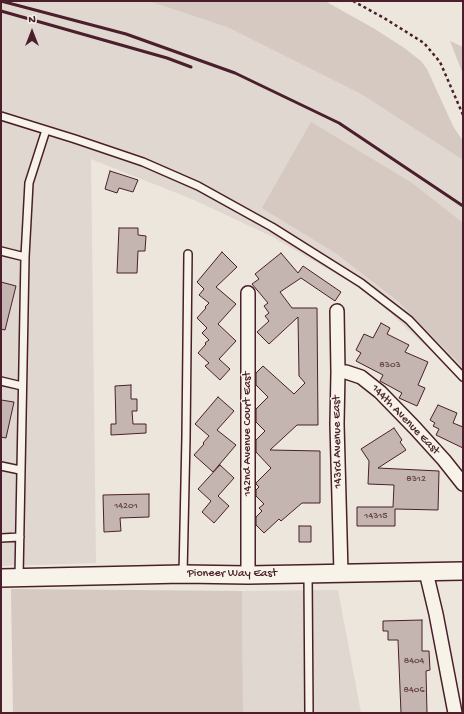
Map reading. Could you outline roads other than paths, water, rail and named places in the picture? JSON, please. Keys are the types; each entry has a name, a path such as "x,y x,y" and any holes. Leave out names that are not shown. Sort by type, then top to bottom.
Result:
{"street":[{"name":"142nd Avenue Court East","path":"248,293 248,575"},
{"name":"143rd Avenue East","path":"337,311 337,424 341,573"},
{"name":"144th Avenue East","path":"338,372 346,372 360,377 380,392 444,460 463,484"},
{"name":"Pioneer Way East","path":"1,578 182,574 248,575 463,571"},
{"path":"426,572 436,614 455,713"}],"lane":[{"path":"1,116 156,168 198,186 272,227 361,283 409,320 463,377"},
{"path":"19,577 25,257 29,183 46,130"},
{"path":"1,251 25,257"},
{"path":"182,574 186,437 188,254"},
{"path":"1,381 22,386"},
{"path":"1,466 20,470"},
{"path":"1,538 20,537"},
{"path":"308,574 309,713"}],"railway":[{"path":"1,1 126,34 235,73 339,123 463,206"},
{"path":"1,11 167,58 191,67"}]}
